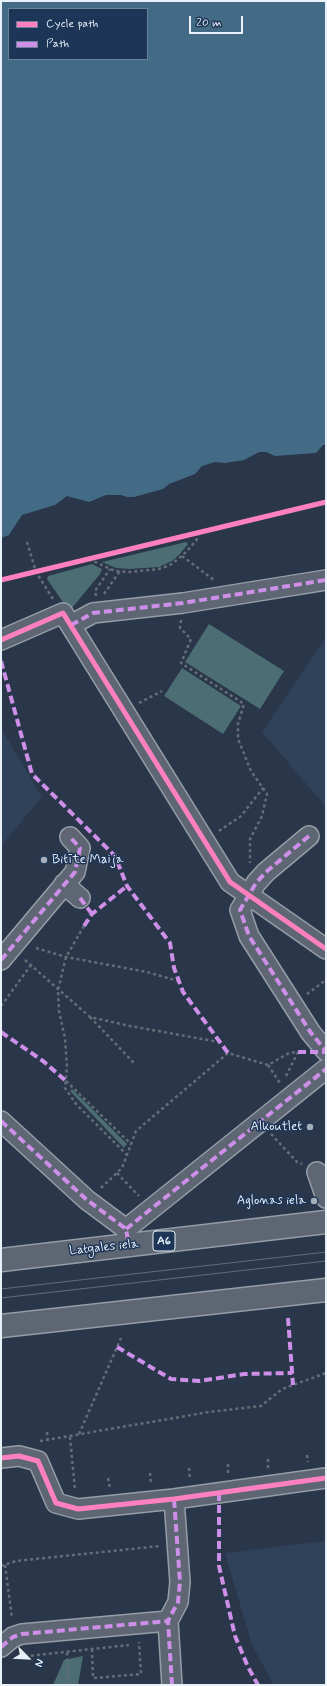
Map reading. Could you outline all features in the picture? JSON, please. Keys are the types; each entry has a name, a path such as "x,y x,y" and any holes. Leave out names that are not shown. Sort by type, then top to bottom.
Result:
{"highway":[{"name":"Latgales iela","path":"1,1260 128,1237 326,1222"},
{"path":"1,1326 326,1290"}],"street":[{"path":"1,640 67,619 93,613 234,596 326,580"},
{"path":"67,619 230,882 253,889 326,949"},
{"path":"309,836 266,872 240,910 249,936 293,1005 326,1051"},
{"path":"9,950 75,872 80,848 70,837"},
{"path":"64,884 80,898"},
{"path":"1,1121 128,1237 151,1209 326,1069"},
{"path":"317,1172 326,1198"},
{"path":"1,1458 19,1456 38,1461 56,1503 78,1509 174,1499 326,1478"},
{"path":"172,1685 168,1621 178,1602 180,1582 176,1544 174,1499"},
{"path":"7,1642 22,1634 168,1621"}],"path":[{"path":"192,535 207,531"},
{"path":"89,559 110,569 120,571 129,572 159,569 170,565 182,556 196,541 199,533"},
{"path":"27,542 36,572 67,619"},
{"path":"182,556 234,596"},
{"path":"82,561 97,557"},
{"path":"110,569 95,591 97,598 102,596 120,571"},
{"path":"29,574 43,570"},
{"path":"183,603 180,628 191,639 181,663 244,704 238,724 238,739 251,770 267,794 262,816 250,839 250,876 253,889"},
{"path":"125,711 162,691"},
{"path":"205,841 241,816 263,788"},
{"path":"84,926 66,957 58,990 59,1011 65,1038 65,1088 76,1104 127,1155"},
{"path":"9,950 66,957 147,972 178,981"},
{"path":"9,950 32,965 58,990 90,1017 134,1063"},
{"path":"1,1006 32,965"},
{"path":"293,1005 326,980"},
{"path":"90,1017 130,1026 219,1042"},
{"path":"282,1086 308,1027"},
{"path":"87,1200 122,1168 136,1131 228,1053 268,1065 289,1053 298,1052"},
{"path":"66,1081 130,1144"},
{"path":"260,1122 297,1162 317,1172"},
{"path":"117,1173 151,1209"},
{"path":"79,1434 121,1338"},
{"path":"53,1439 209,1412 261,1406 282,1389 326,1373"},
{"path":"47,1432 48,1440"},
{"path":"70,1437 75,1493"},
{"path":"7,1642 3,1565 16,1561 176,1544"},
{"path":"92,1649 94,1678 141,1674 138,1624"},
{"path":"18,1657 139,1644"},
{"path":"65,1685 68,1676 67,1652"}],"shaded area":[{"path":"1,1 326,1 326,445 323,445 316,453 275,456 266,452 259,452 244,460 225,463 215,462 202,466 195,474 169,484 163,489 134,497 106,495 89,502 67,496 55,505 22,515 9,535 1,538"},
{"path":"326,637 326,807 262,732"},
{"path":"1,728 42,797 1,846"},
{"path":"326,1541 326,1685 274,1685 252,1645 225,1553"}],"green space":[{"path":"186,542 188,544 180,554 172,561 159,567 129,569 116,568 102,562"},
{"path":"92,564 102,569 100,574 72,608 67,608 47,579 48,576"},
{"path":"209,624 284,671 260,709 185,662"},
{"path":"182,668 241,706 223,734 164,696"},
{"path":"72,1089 127,1144 124,1148 70,1091"},
{"path":"83,1656 78,1685 53,1685 64,1660"}],"tram line":[{"path":"1,1289 326,1252"},
{"path":"1,1298 326,1261"}],"marked path":[{"path":"71,625 93,613 183,603 326,580"},
{"path":"1,661 32,774 115,856 127,886 170,943 174,968 183,992 228,1053"},
{"path":"309,836 266,872 256,883 240,910 249,936 311,1033 326,1051"},
{"path":"1,960 75,872 80,848 70,837"},
{"path":"84,926 92,914 127,886"},
{"path":"80,898 92,914"},
{"path":"1,1032 43,1061 66,1081"},
{"path":"298,1052 326,1052"},
{"path":"126,1229 326,1069"},
{"path":"1,1121 87,1200 126,1229 129,1246"},
{"path":"288,1318 293,1385"},
{"path":"117,1347 171,1379 200,1381 244,1374 292,1373"},
{"path":"219,1493 219,1566 235,1636 248,1667 258,1685"},
{"path":"172,1685 168,1621 178,1602 180,1582 174,1499"},
{"path":"1,1647 13,1637 22,1634 168,1621"}],"cycle path":[{"path":"1,580 326,502"},
{"path":"1,640 63,613 230,882 326,949"},
{"path":"1,1458 19,1456 38,1461 56,1503 78,1509 174,1499 326,1478"}],"place":[{"name":"Bitīte Maija","path":"44,860"},
{"name":"Alkoutlet","path":"310,1127"},
{"name":"Aglonas iela","path":"314,1201"}]}
